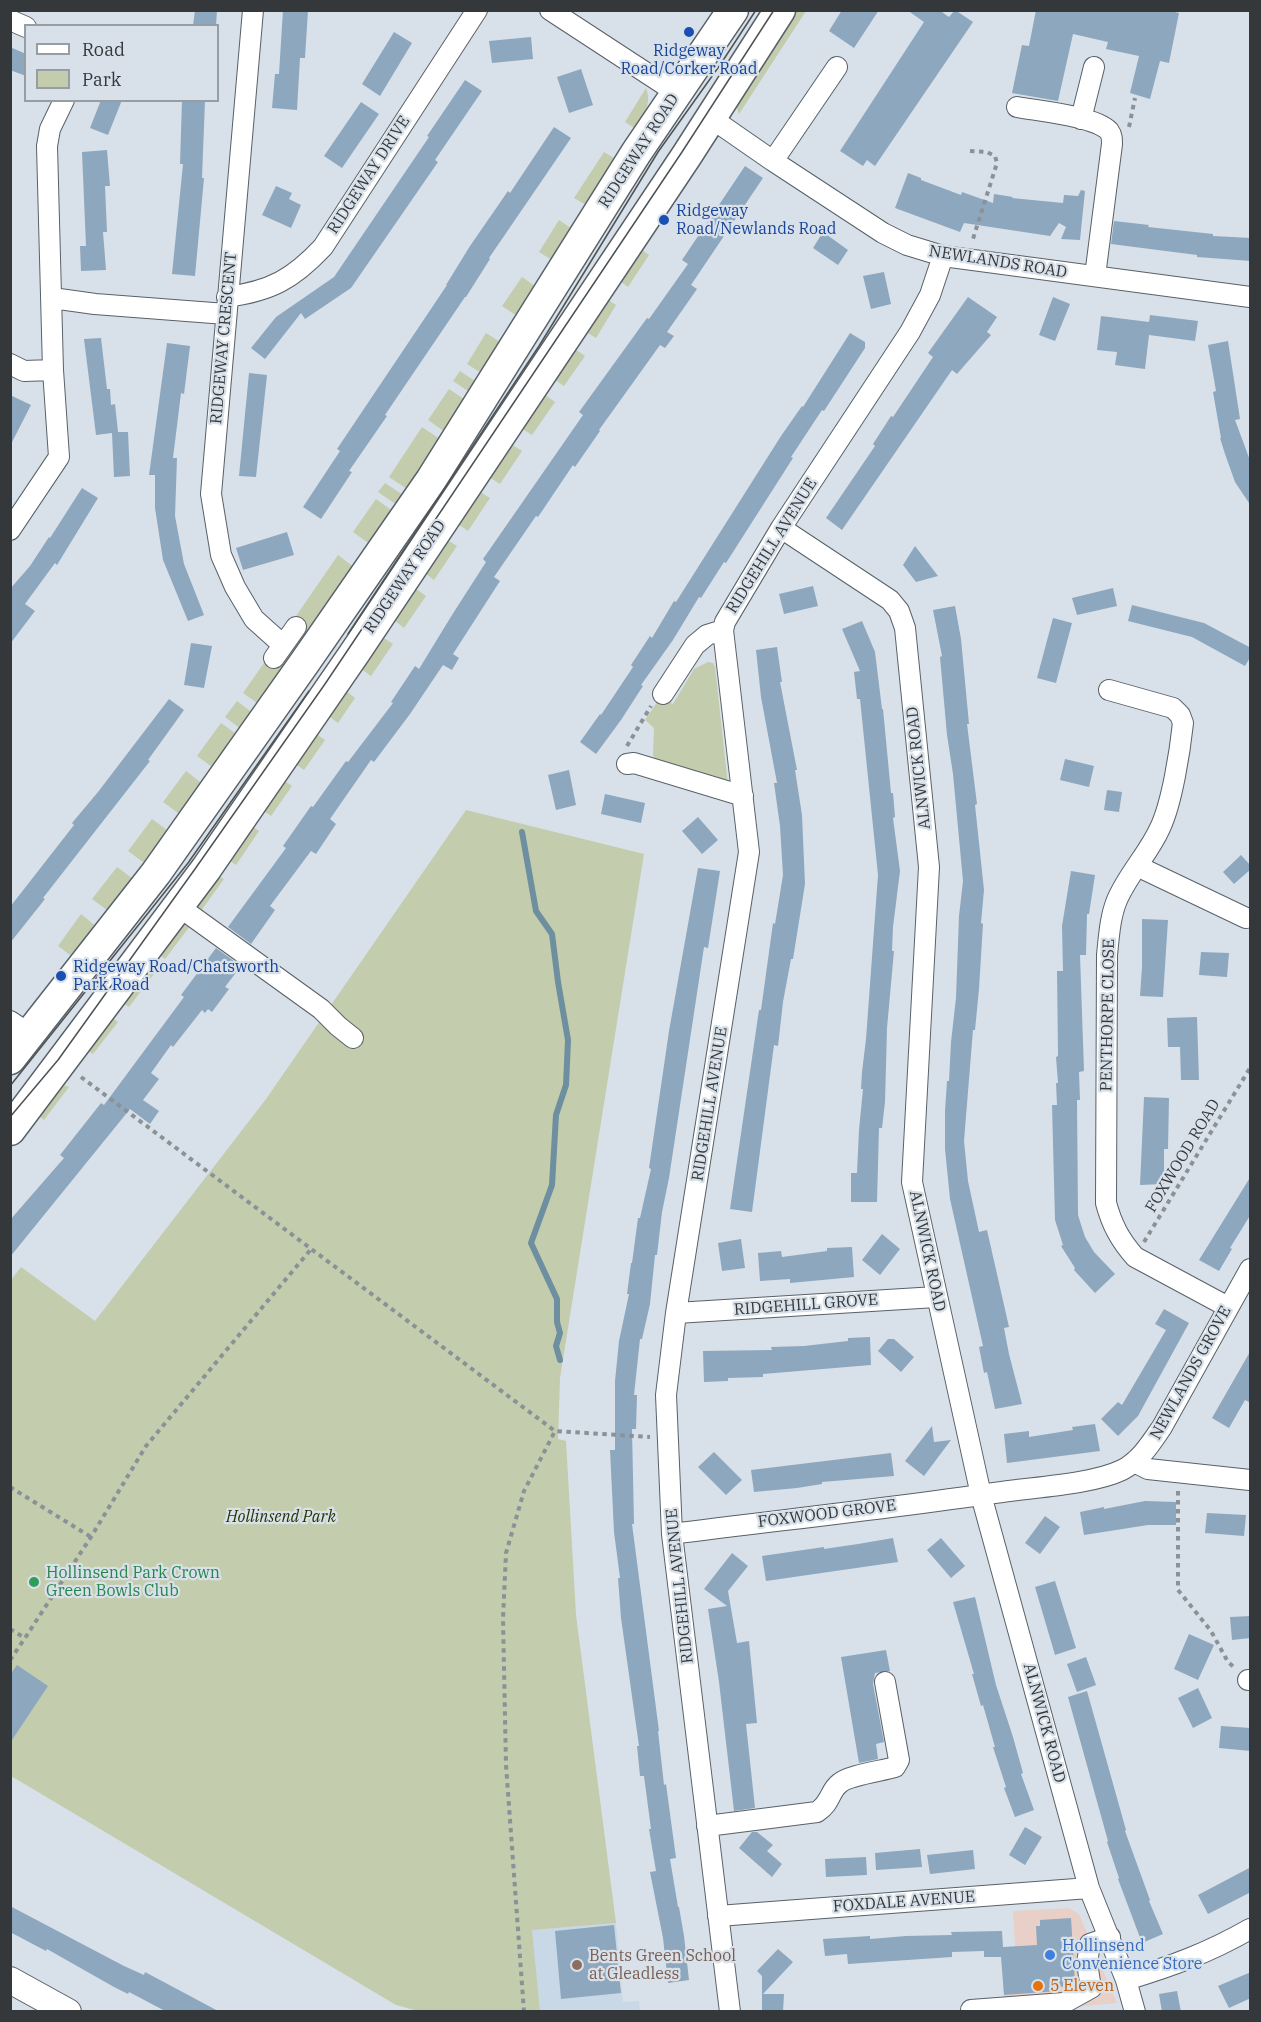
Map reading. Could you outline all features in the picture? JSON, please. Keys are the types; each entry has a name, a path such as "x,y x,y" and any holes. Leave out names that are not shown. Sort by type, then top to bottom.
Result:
{"highway":[{"name":"RIDGEWAY ROAD","path":"10,1059 21,1028 156,873 305,662 424,489 636,153 733,10"},
{"name":"RIDGEWAY ROAD","path":"10,1130 178,906 369,632 711,118 780,10"}],"main road":[{"path":"10,1980 68,2012"}],"street":[{"name":"RIDGEWAY CRESCENT","path":"253,10 211,494 221,555 235,587 254,619 279,652 296,627"},
{"name":"RIDGEWAY DRIVE","path":"52,297 94,304 226,306 249,294 283,282 306,266 323,247 477,10"},
{"path":"550,10 677,93"},
{"path":"10,20 24,26"},
{"path":"1081,119 1094,67"},
{"path":"773,161 837,68"},
{"path":"10,530 59,457 53,370 46,146 63,102"},
{"path":"1017,107 1096,123 1108,130 1111,135 1112,144 1095,276"},
{"name":"NEWLANDS ROAD","path":"711,118 883,233 908,245 943,256 1251,297"},
{"name":"RIDGEHILL AVENUE","path":"730,2012 672,1534 666,1395 676,1313 748,866 749,852 723,630 725,622 781,528 910,332 930,295 943,256"},
{"path":"10,364 24,371 53,370"},
{"name":"ALNWICK ROAD","path":"781,528 890,600 899,612 905,628 929,867 912,1182 981,1495 1089,1888 1126,1980 1135,2012"},
{"path":"663,694 695,645 707,635 723,630"},
{"name":"PENTHORPE CLOSE","path":"1109,690 1173,708 1180,715 1183,723 1162,825 1151,847 1117,899 1110,925 1107,955 1107,1203 1112,1225 1124,1245 1135,1257 1228,1306"},
{"path":"626,757 634,763 742,796"},
{"path":"1137,866 1246,918"},
{"path":"178,906 321,1008 353,1038"},
{"name":"NEWLANDS GROVE","path":"981,1495 1099,1478 1123,1470 1134,1462 1149,1447 1162,1427 1228,1306 1251,1269"},
{"name":"RIDGEHILL GROVE","path":"676,1313 936,1297"},
{"path":"1134,1462 1148,1469 1251,1480"},
{"name":"FOXWOOD GROVE","path":"672,1534 981,1495"},
{"path":"707,1826 817,1812 827,1806 835,1787 842,1781 895,1767 899,1760 885,1682"},
{"name":"FOXDALE AVENUE","path":"718,1916 1089,1888"},
{"path":"1126,1980 1178,1964 1221,1946 1251,1929"},
{"path":"971,2010 1064,2003 1091,1988 1087,1963 1090,1944 1110,1937"}],"path":[{"path":"966,259 997,163 995,156 987,152 970,151"},
{"path":"626,757 656,696 663,694"},
{"name":"FOXWOOD ROAD","path":"1135,1257 1251,1068"},
{"path":"81,1077 555,1431 668,1437"},
{"path":"10,1660 91,1537 146,1446 312,1248"},
{"path":"524,2012 506,1766 503,1619 507,1553 524,1491 555,1431"},
{"path":"1178,1486 1178,1590 1211,1631 1228,1662 1250,1680"},
{"path":"10,1487 91,1537"},
{"path":"10,1629 24,1638"}],"shaded area":[{"path":"1069,1908 1079,1914 1117,2003 1030,2011 1004,1998 1003,1983 1017,1983 1013,1911"},
{"name":"Bents Green School at Gleadless","path":"616,1923 623,2002 639,2001 640,2011 540,2011 531,1930"}],"green space":[{"path":"790,11 806,11 739,114 735,102"},
{"path":"646,88 648,105 636,129 625,122"},
{"path":"604,152 617,160 588,206 574,198"},
{"path":"559,220 575,231 555,262 539,252"},
{"path":"642,250 649,255 628,287 617,279"},
{"path":"522,277 539,289 520,318 502,306"},
{"path":"604,297 616,305 596,338 583,330"},
{"path":"486,333 505,345 486,376 467,364"},
{"path":"572,347 585,356 564,386 551,377"},
{"path":"460,371 478,383 471,393 453,381"},
{"path":"449,389 467,401 445,432 428,420"},
{"path":"542,393 555,402 532,435 519,427"},
{"path":"422,427 440,439 407,489 389,477"},
{"path":"508,442 522,451 500,484 486,475"},
{"path":"385,483 403,495 397,505 378,492"},
{"path":"477,490 490,498 468,531 455,522"},
{"path":"376,499 394,512 371,545 353,532"},
{"path":"444,538 457,546 434,580 422,571"},
{"path":"338,555 355,568 260,705 243,693 266,660 277,667 304,627 294,619"},
{"path":"412,586 426,596 404,628 390,617"},
{"path":"378,634 393,644 371,676 356,665"},
{"path":"708,662 713,663 715,667 728,785 656,762 653,755 654,728 645,720 660,698 673,704 694,669"},
{"path":"341,687 355,698 338,723 323,712"},
{"path":"237,701 254,714 242,730 225,717"},
{"path":"221,723 239,736 215,769 197,756"},
{"path":"312,731 325,740 304,770 291,761"},
{"path":"186,771 204,785 182,816 163,802"},
{"path":"279,777 292,786 271,816 258,807"},
{"name":"Hollinsend Park","path":"466,810 644,854 560,1378 558,1439 566,1441 576,1615 616,1923 532,1930 540,2011 418,2011 396,2005 11,1776 11,1280 21,1267 95,1321 266,1099"},
{"path":"152,819 171,833 147,865 128,851"},
{"path":"247,823 259,831 236,865 224,857"},
{"path":"117,867 136,881 111,913 92,899"},
{"path":"213,872 224,879 198,915 188,907"},
{"path":"81,914 98,928 70,955 58,946"},
{"path":"180,919 190,926 165,959 155,951"},
{"path":"144,967 154,974 129,1007 119,1000"},
{"path":"108,1014 118,1022 93,1054 88,1051"},
{"path":"63,1085 69,1087 44,1120 35,1113"}],"building":[{"path":"195,10 217,10 216,24 193,24"},
{"path":"283,10 308,10 305,58 300,58 297,110 272,108 275,74 279,74"},
{"path":"842,10 879,10 854,48 829,31"},
{"path":"907,10 939,10 949,17 955,10 973,22 875,166 867,160 863,166 840,151 924,22"},
{"path":"1036,10 1167,10 1179,13 1169,63 1160,61 1150,99 1130,93 1139,56 1106,49 1108,42 1073,34 1058,101 1012,93 1022,45 1029,46"},
{"path":"394,32 412,43 380,96 362,84"},
{"path":"531,37 533,59 492,63 489,41"},
{"path":"10,47 24,53 24,75 10,70"},
{"path":"581,69 593,105 569,113 557,77"},
{"path":"465,80 482,91 435,160 438,162 351,288 305,319 301,313 265,359 251,348 276,317 334,277"},
{"path":"100,102 121,102 108,135 90,128"},
{"path":"182,102 205,102 202,178 204,178 195,276 172,274 183,164 180,164"},
{"path":"361,102 379,114 342,168 324,156"},
{"path":"554,127 571,138 385,415 387,416 349,471 352,472 321,519 303,507 340,451 337,449 447,285 470,246 508,191 510,193"},
{"path":"107,150 110,186 105,186 107,232 103,232 106,270 81,271 80,246 86,246 82,152"},
{"path":"745,166 763,178 691,285 697,289 667,332 674,336 665,348 660,345 575,467 573,465 538,517 536,516 494,577 500,581 453,654 459,658 452,670 443,665 374,762 371,760 330,819 336,824 316,854 311,851 270,906 275,910 251,944 228,927 286,848 283,846 311,806 313,807 346,761 348,762 393,703 391,702 415,666 419,669 486,562 483,559 583,415 579,412 688,264 682,260"},
{"path":"908,173 961,195 962,192 993,203 994,194 1063,203 1064,195 1078,196 1081,190 1085,191 1080,240 1061,239 1066,227 1059,223 1050,236 964,223 960,232 895,208"},
{"path":"276,186 292,193 289,199 301,205 291,228 262,215"},
{"path":"1114,221 1213,234 1213,236 1251,238 1251,261 1197,257 1197,255 1111,244"},
{"path":"823,232 848,250 838,265 813,248"},
{"path":"884,272 891,304 871,309 863,276"},
{"path":"968,297 997,317 987,332 991,335 957,374 952,370 842,530 826,518 875,446 873,444 891,416 893,417 933,357 928,353"},
{"path":"1053,297 1070,304 1055,341 1039,335"},
{"path":"1150,315 1198,321 1195,341 1149,335 1145,369 1115,365 1117,352 1097,350 1101,316 1149,322"},
{"path":"850,333 865,342 865,348 791,457 793,458 726,563 724,562 701,598 699,597 673,640 641,685 643,686 621,720 596,754 580,742 633,667 631,665 650,636 652,638 674,601 676,602 781,436 803,407"},
{"path":"101,338 107,389 110,389 111,405 115,404 118,432 128,432 130,476 114,477 112,433 96,435 84,339"},
{"path":"1228,341 1240,419 1235,420 1251,463 1251,506 1235,482 1225,454 1220,438 1213,392 1216,391 1208,345"},
{"path":"167,343 190,346 184,394 181,393 173,458 177,458 175,516 184,564 204,615 188,621 163,560 155,508 155,475 149,475"},
{"path":"249,373 267,375 256,477 239,476"},
{"path":"10,395 31,405 10,446"},
{"path":"82,488 98,498 57,565 55,563 25,604 35,611 10,644 10,589 50,538"},
{"path":"287,532 294,555 243,570 236,548"},
{"path":"915,546 938,576 916,582 903,565"},
{"path":"813,586 818,606 784,614 779,594"},
{"path":"1113,588 1117,606 1077,615 1072,598"},
{"path":"1132,605 1204,623 1251,648 1251,656 1245,666 1192,637 1128,621"},
{"path":"955,606 961,639 984,890 979,989 975,1030 973,1030 964,1141 968,1181 979,1232 987,1230 1009,1327 1004,1328 1009,1354 1022,1404 995,1409 987,1372 984,1373 979,1347 983,1346 950,1199 945,1149 947,1081 949,1081 956,998 959,916 963,881 947,735 940,657 942,656 933,610"},
{"path":"1053,618 1072,623 1056,683 1037,678"},
{"path":"862,621 875,652 891,793 893,793 895,817 893,818 900,871 893,927 892,951 894,951 887,1028 885,1102 882,1128 879,1128 877,1202 851,1202 851,1173 857,1173 863,1089 861,1089 862,1072 878,875 860,699 857,699 854,672 860,671 842,629"},
{"path":"191,643 212,646 204,688 184,685"},
{"path":"777,647 782,682 780,682 797,770 795,770 802,815 805,884 793,959 791,959 783,1002 778,1046 774,1045 752,1212 730,1209 759,1010 761,1010 773,923 775,924 783,875 774,783 777,783 761,697 756,650"},
{"path":"169,699 184,710 148,760 150,761 10,943 10,907"},
{"path":"1065,759 1094,766 1089,787 1060,780"},
{"path":"569,770 576,805 556,810 548,775"},
{"path":"1107,790 1122,792 1119,812 1104,810"},
{"path":"605,794 645,803 641,823 601,814"},
{"path":"698,817 718,840 702,854 682,831"},
{"path":"1241,855 1251,869 1234,884 1223,872"},
{"path":"698,868 720,871 708,948 704,947 657,1255 655,1255 650,1304 642,1339 640,1339 634,1395 637,1395 636,1429 632,1429 634,1524 632,1524 664,1785 666,1784 676,1858 670,1859 684,1936 689,1980 668,1983 663,1938 650,1872 656,1871 644,1776 640,1776 637,1746 639,1746 621,1618 610,1450 615,1450 615,1381 619,1341 629,1294 627,1294 638,1218 640,1218 651,1169 649,1168 669,1031"},
{"path":"1071,871 1095,875 1089,914 1087,914 1086,955 1080,955 1084,1071 1079,1072 1080,1100 1077,1100 1078,1215 1085,1237 1094,1252 1115,1274 1095,1293 1074,1270 1075,1268 1061,1246 1063,1245 1055,1220 1052,1105 1057,1105 1056,1083 1058,1083 1057,971 1063,971 1062,926"},
{"path":"1142,919 1168,920 1163,997 1140,996"},
{"path":"216,948 241,966 225,987 229,989 212,1012 208,1009 205,1013 202,1010 173,1047 171,1045 151,1073 159,1079 143,1100 159,1111 150,1124 130,1109 10,1257 10,1220 64,1158 60,1155 101,1103 104,1105 184,997 181,995"},
{"path":"1201,952 1229,953 1227,977 1199,975"},
{"path":"1197,1017 1199,1080 1181,1080 1180,1047 1168,1047 1167,1018"},
{"path":"1144,1097 1169,1098 1168,1149 1164,1149 1164,1184 1140,1185"},
{"path":"1251,1176 1251,1214 1219,1271 1199,1260"},
{"path":"882,1234 900,1249 880,1275 862,1260"},
{"path":"741,1239 745,1268 722,1271 718,1243"},
{"path":"852,1247 854,1277 790,1283 790,1279 760,1281 758,1253 781,1251 782,1257 827,1251 827,1248"},
{"path":"1164,1309 1189,1323 1138,1416 1118,1436 1101,1419 1118,1402 1122,1405 1166,1330 1155,1324"},
{"path":"870,1337 871,1365 763,1374 763,1377 728,1378 728,1381 704,1382 703,1351 772,1350 771,1347 804,1346 848,1341 848,1338"},
{"path":"888,1339 894,1339 914,1357 901,1372 878,1351"},
{"path":"1251,1350 1251,1403 1245,1400 1229,1428 1212,1418"},
{"path":"1095,1424 1100,1451 1007,1463 1004,1434 1029,1431 1029,1437"},
{"path":"932,1426 934,1442 951,1440 924,1476 905,1461"},
{"path":"714,1452 742,1480 726,1495 698,1467"},
{"path":"891,1453 894,1476 822,1482 822,1484 797,1488 754,1492 751,1470"},
{"path":"1145,1501 1176,1502 1176,1525 1148,1525 1084,1535 1080,1512"},
{"path":"1207,1513 1246,1515 1244,1536 1205,1533"},
{"path":"1045,1516 1060,1527 1040,1554 1025,1543"},
{"path":"893,1538 898,1562 766,1581 762,1556"},
{"path":"941,1538 965,1566 951,1578 927,1550"},
{"path":"732,1553 748,1566 728,1591 737,1643 749,1641 757,1723 746,1724 755,1808 734,1811 708,1609 727,1606 704,1589"},
{"path":"1055,1581 1076,1648 1055,1655 1035,1587"},
{"path":"975,1597 996,1685 1013,1737 1023,1773 1021,1774 1034,1810 1015,1817 1004,1788 1006,1787 953,1602"},
{"path":"1251,1616 1251,1638 1232,1640 1230,1617"},
{"path":"1189,1634 1214,1645 1198,1680 1174,1669"},
{"path":"886,1650 890,1671 875,1673 873,1684 884,1742 876,1744 878,1759 859,1763 841,1657"},
{"path":"1086,1657 1096,1685 1077,1692 1067,1664"},
{"path":"17,1665 48,1686 10,1743 10,1675"},
{"path":"1198,1688 1212,1718 1193,1728 1178,1698"},
{"path":"1087,1691 1125,1831 1163,1934 1142,1943 1118,1879 1068,1697"},
{"path":"1221,1726 1251,1728 1251,1751 1219,1748"},
{"path":"1025,1827 1042,1837 1025,1865 1009,1855"},
{"path":"752,1832 757,1832 773,1845 767,1851 782,1864 772,1877 739,1848"},
{"path":"920,1849 922,1867 876,1870 875,1853"},
{"path":"973,1850 975,1869 930,1874 927,1855"},
{"path":"866,1857 867,1875 826,1877 825,1859"},
{"path":"1251,1867 1251,1892 1208,1914 1198,1895"},
{"path":"10,1906 124,1966 144,1975 145,1972 220,2012 167,2012 129,1992 128,1994 114,1987 47,1949 46,1951 10,1932"},
{"path":"1071,1918 1075,1983 1058,1987 1058,1991 1004,1995 1001,1957 984,1957 984,1951 952,1952 952,1957 848,1964 847,1954 825,1956 823,1939 870,1936 870,1939 952,1935 951,1932 1002,1931 1003,1947 1037,1945 1036,1926 1040,1926 1040,1920"},
{"path":"614,1925 621,1993 561,1999 555,1931"},
{"path":"778,1949 793,1962 763,1994 784,1994 783,2012 762,2012 762,1976 757,1971"},
{"path":"1251,1972 1251,1998 1229,2008 1218,1986"},
{"path":"1177,1991 1181,2012 1162,2012 1159,1994"}],"waterway":[{"path":"522,832 536,911 552,934 568,1040 566,1085 556,1115 552,1185 531,1243 557,1299 557,1322 560,1333 556,1346 560,1360"}],"tram line":[{"path":"348,634 539,346 658,152 756,10"},
{"path":"10,1117 58,1060 325,684 682,152 774,10"},
{"path":"10,1086 188,863 309,691"}],"place":[{"name":"Ridgeway Road/Corker Road","path":"689,32"},
{"name":"Ridgeway Road/Newlands Road","path":"664,220"},
{"name":"Ridgeway Road/Chatsworth Park Road","path":"61,976"},
{"name":"Hollinsend Park Crown Green Bowls Club","path":"34,1582"},
{"name":"Hollinsend Convenience Store","path":"1050,1955"},
{"name":"Bents Green School at Gleadless","path":"577,1965"},
{"name":"5 Eleven","path":"1038,1986"}]}
